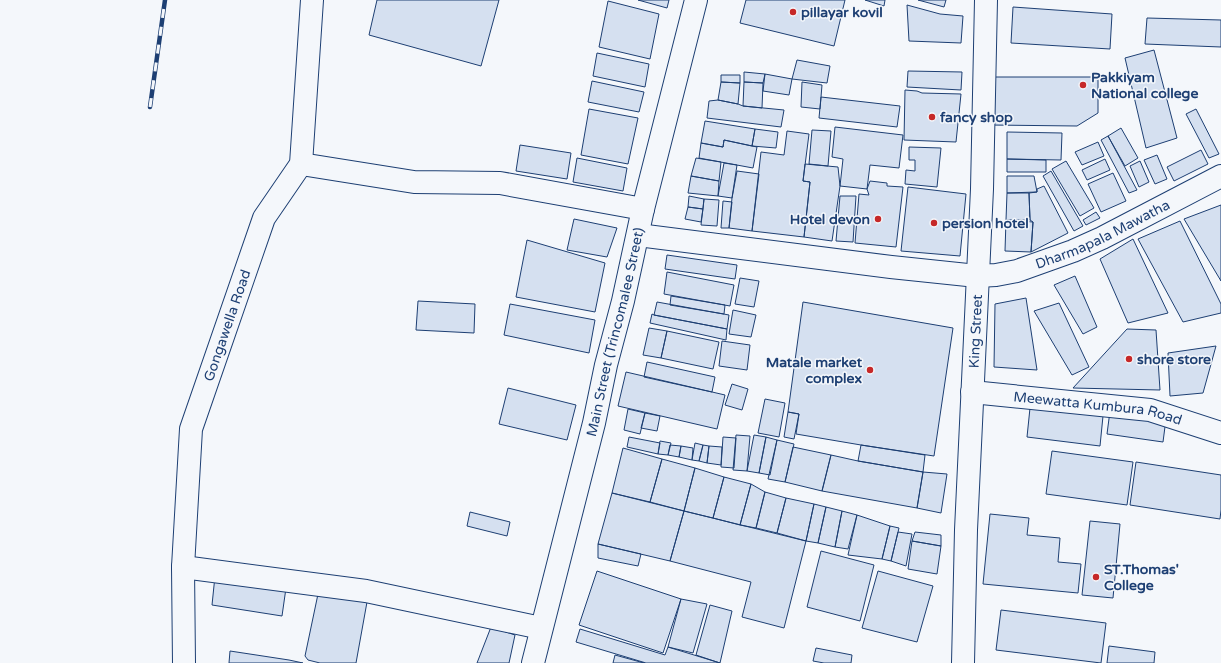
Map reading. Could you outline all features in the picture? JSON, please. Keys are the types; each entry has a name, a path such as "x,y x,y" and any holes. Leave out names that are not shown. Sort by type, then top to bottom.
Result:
{"main road":[{"path":"312,0 301,164 414,182 500,183 643,209"},
{"name":"Main Street (Trincomalee Street)","path":"533,663 594,423 606,365 623,300 643,209 696,0"},
{"name":"King Street","path":"963,663 966,530 983,165 986,0"},
{"name":"Gongawella Road","path":"184,663 183,567 191,429 264,218 301,164"},
{"name":"Dharmapala Mawatha","path":"638,235 883,266 978,276 996,275 1017,271 1073,251 1102,238 1221,176"},
{"name":"Meewatta Kumbura Road","path":"972,392 1150,410 1221,433"},
{"path":"183,567 366,591 541,628"}],"building":[{"path":"377,0 499,0 481,66 369,35"},
{"path":"638,0 669,0 667,8"},
{"name":"pillayar kovil","path":"746,0 845,0 834,46 740,23"},
{"path":"865,0 885,0 884,6"},
{"path":"918,0 946,0 944,7"},
{"path":"608,1 659,14 650,59 599,47"},
{"path":"907,5 940,14 963,16 961,43 909,41"},
{"name":"Pakkiyam National college","path":"1013,7 1112,14 1110,49 1011,43"},
{"path":"1147,18 1221,20 1221,47 1145,44"},
{"path":"1154,50 1177,138 1146,148 1125,58"},
{"path":"597,53 649,64 645,87 593,76"},
{"path":"797,60 830,66 827,83 792,79"},
{"path":"908,71 962,72 961,90 907,87"},
{"path":"744,72 765,74 763,83 744,82"},
{"path":"765,74 792,79 789,95 763,91"},
{"path":"721,75 740,75 740,83 721,82"},
{"path":"989,77 1098,77 1098,113 1077,126 989,125"},
{"path":"592,81 644,92 639,112 588,102"},
{"path":"721,82 740,83 738,104 718,100"},
{"path":"744,82 763,83 762,108 743,106"},
{"path":"802,82 822,85 820,109 801,107"},
{"name":"fancy shop","path":"905,90 922,93 961,94 956,142 904,140"},
{"path":"821,97 900,106 897,127 819,118"},
{"path":"718,100 743,106 784,110 781,127 707,118 709,101"},
{"path":"589,109 638,118 628,164 581,155"},
{"path":"1196,109 1219,154 1209,158 1186,114"},
{"path":"705,121 755,129 752,146 724,140 723,147 701,143"},
{"path":"835,127 903,135 899,168 870,165 867,189 840,186 843,159 832,157"},
{"path":"1121,128 1138,158 1125,166 1108,136"},
{"path":"755,129 778,132 776,148 752,146"},
{"path":"812,130 831,131 828,166 809,164"},
{"path":"787,131 809,134 803,181 810,182 804,237 752,231 761,152 784,155"},
{"path":"1007,132 1062,133 1061,160 1007,159"},
{"path":"1108,136 1137,190 1129,193 1101,140"},
{"path":"724,140 757,147 753,168 699,158 701,143 723,147"},
{"path":"1098,142 1104,156 1082,165 1075,152"},
{"path":"520,145 571,153 567,179 516,171"},
{"path":"909,147 941,148 937,187 905,184 906,170 915,171 915,160 909,160"},
{"path":"1201,150 1208,164 1174,181 1167,167"},
{"path":"1157,155 1167,179 1155,184 1144,160"},
{"path":"577,158 627,168 623,191 573,182"},
{"path":"696,158 721,162 719,181 691,176"},
{"path":"1007,159 1046,160 1046,172 1007,172"},
{"path":"1105,159 1110,170 1087,180 1082,170"},
{"path":"1066,161 1094,208 1080,216 1052,169"},
{"path":"1140,161 1149,182 1139,187 1130,166"},
{"path":"724,163 737,165 732,198 718,196"},
{"path":"805,164 838,167 840,186 832,241 804,237 810,182 803,181"},
{"path":"737,171 759,174 752,231 729,228"},
{"path":"1051,171 1083,226 1074,231 1043,176"},
{"path":"1113,173 1126,201 1101,212 1088,184"},
{"path":"691,176 719,181 718,196 688,193"},
{"path":"1007,176 1034,176 1037,192 1007,193"},
{"name":"Hotel devon","path":"870,181 887,183 887,186 903,187 896,247 855,243 859,194 869,195 867,189"},
{"path":"1044,186 1068,233 1031,252 1033,222 1030,220 1029,193 1037,192 1037,189"},
{"name":"persion hotel","path":"908,187 966,194 960,256 901,251"},
{"path":"1007,193 1029,193 1030,220 1006,220"},
{"path":"689,196 704,199 703,209 688,207"},
{"path":"840,196 856,196 853,242 836,241"},
{"path":"704,199 719,200 717,226 701,225"},
{"path":"723,201 732,202 729,228 721,228"},
{"path":"1221,205 1221,281 1184,219"},
{"path":"688,207 703,209 701,222 685,219"},
{"path":"1096,212 1100,218 1086,225 1083,220"},
{"path":"574,219 617,228 607,257 567,250"},
{"path":"1006,220 1033,222 1031,252 1005,251"},
{"path":"1180,221 1221,304 1221,313 1183,322 1138,239"},
{"path":"1133,239 1168,313 1128,323 1100,259"},
{"path":"527,240 605,263 595,312 516,297"},
{"path":"667,255 737,265 735,279 665,269"},
{"path":"667,272 734,285 730,306 664,294"},
{"path":"1075,276 1097,327 1083,334 1054,285"},
{"path":"740,278 759,281 754,307 735,304"},
{"path":"671,296 725,305 724,314 670,305"},
{"path":"1026,298 1037,370 994,367 995,304"},
{"path":"418,301 475,304 474,333 416,330"},
{"path":"657,302 729,315 727,329 654,315"},
{"name":"Matale market complex","path":"803,302 953,328 934,456 796,434 799,414 788,412"},
{"path":"1059,303 1089,367 1072,375 1034,311"},
{"path":"510,304 595,320 589,353 504,335"},
{"path":"733,310 756,315 751,337 729,334"},
{"path":"652,314 727,329 726,340 650,323"},
{"path":"649,328 667,331 661,358 643,355"},
{"name":"shore store","path":"1127,329 1156,330 1160,390 1073,388"},
{"path":"667,331 719,342 713,369 661,358"},
{"path":"722,341 750,345 747,370 719,366"},
{"path":"1216,346 1203,393 1170,396 1168,353"},
{"path":"647,362 715,377 712,392 644,377"},
{"path":"626,372 725,395 717,429 618,406"},
{"path":"732,384 748,389 742,410 725,405"},
{"path":"508,388 576,405 567,440 499,424"},
{"path":"765,399 785,403 779,437 758,433"},
{"path":"1030,408 1103,416 1100,446 1027,437"},
{"path":"628,409 645,413 640,434 624,430"},
{"path":"1110,411 1166,419 1163,442 1107,434"},
{"path":"788,412 799,414 794,439 784,437"},
{"path":"645,413 660,416 657,431 641,428"},
{"path":"736,435 750,436 747,471 733,470"},
{"path":"754,435 766,437 759,473 747,471"},
{"path":"629,437 660,443 658,454 627,447"},
{"path":"723,437 736,438 734,468 721,467"},
{"path":"766,437 777,440 770,475 759,473"},
{"path":"777,440 794,444 785,482 768,479"},
{"path":"660,441 671,443 668,455 658,454"},
{"path":"695,443 703,445 699,461 692,460"},
{"path":"670,445 681,446 679,457 668,455"},
{"path":"703,445 709,446 707,463 699,461"},
{"path":"861,445 925,455 923,472 858,461"},
{"path":"681,446 693,448 692,460 679,457"},
{"path":"709,446 722,447 721,465 707,463"},
{"path":"793,447 831,455 822,491 785,482"},
{"path":"623,448 662,459 650,502 612,493"},
{"path":"1052,451 1133,462 1127,505 1046,494"},
{"path":"831,455 923,472 917,508 822,491"},
{"path":"662,459 695,468 684,511 650,502"},
{"path":"1136,462 1221,475 1220,519 1130,505"},
{"path":"695,468 724,477 713,518 684,511"},
{"path":"923,472 947,474 941,513 917,508"},
{"path":"724,477 751,484 740,525 713,518"},
{"path":"751,484 765,492 756,528 740,525"},
{"path":"765,492 786,498 777,533 756,528"},
{"path":"612,493 684,511 670,561 598,544"},
{"path":"786,498 814,504 806,541 777,533"},
{"path":"814,504 826,507 818,543 806,541"},
{"path":"826,507 842,511 835,547 818,543"},
{"path":"684,511 806,541 784,628 742,617 751,582 670,561"},
{"path":"842,511 857,515 848,549 835,547"},
{"path":"470,512 510,522 507,536 467,526"},
{"path":"990,514 1029,518 1027,535 1060,538 1058,562 1081,564 1078,593 983,584"},
{"path":"857,515 890,526 882,559 848,555"},
{"path":"1090,521 1120,524 1113,598 1082,595"},
{"path":"890,526 899,528 891,561 882,559"},
{"path":"898,532 912,534 906,566 891,561"},
{"path":"915,532 941,535 941,546 912,541"},
{"path":"912,541 941,546 937,574 908,569"},
{"path":"598,544 641,554 638,566 598,558"},
{"path":"821,551 874,565 860,621 807,607"},
{"path":"597,571 681,599 663,653 579,625"},
{"path":"878,571 933,586 917,642 862,628"},
{"path":"215,576 286,588 282,616 212,605"},
{"path":"318,594 367,602 356,663 320,663 308,660 305,656"},
{"path":"681,599 707,604 693,653 668,647"},
{"path":"710,605 732,611 720,663 696,655"},
{"path":"1001,610 1106,623 1101,663 996,650"},
{"path":"491,627 515,635 509,663 477,663"},
{"path":"580,629 665,655 668,647 720,663 646,663 576,642"},
{"path":"1109,646 1155,652 1154,663 1107,663"},
{"path":"816,648 852,655 851,663 824,663 813,661"},
{"path":"230,651 289,660 303,663 229,663"},
{"path":"615,655 644,663 613,663"}],"railway":[{"path":"150,107 165,0"}],"place":[{"name":"pillayar kovil","path":"793,12"},
{"name":"Pakkiyam National college","path":"1083,85"},
{"name":"fancy shop","path":"932,117"},
{"name":"Hotel devon","path":"878,219"},
{"name":"persion hotel","path":"934,223"},
{"name":"shore store","path":"1129,359"},
{"name":"Matale market complex","path":"870,370"},
{"name":"ST.Thomas' College","path":"1096,577"}]}
